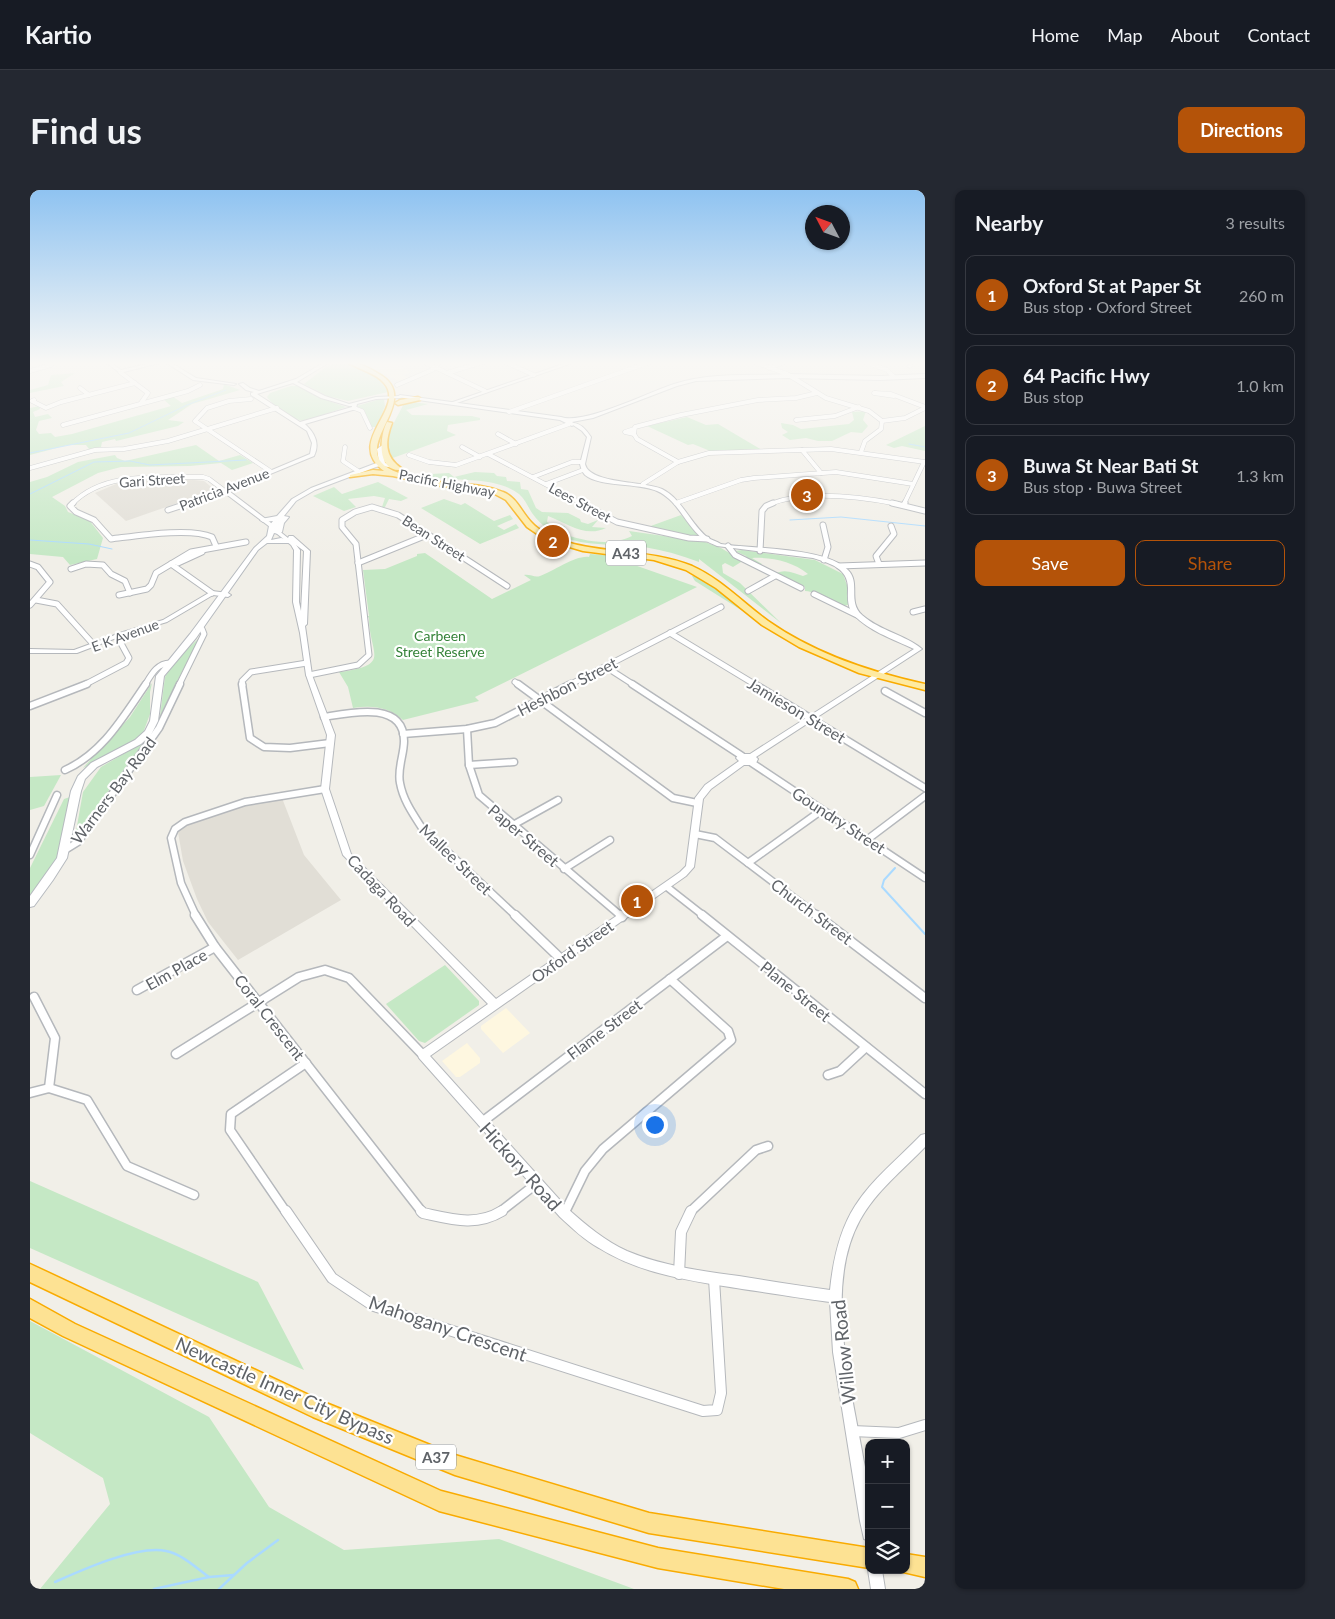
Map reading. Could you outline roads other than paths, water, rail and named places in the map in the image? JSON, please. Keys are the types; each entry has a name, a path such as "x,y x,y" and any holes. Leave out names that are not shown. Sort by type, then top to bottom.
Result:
{"highway":[{"path":"355,474 370,463 374,455 376,436 380,427"},
{"path":"384,446 387,427"},
{"name":"Pacific Highway","path":"384,446 387,460 394,467 422,478 487,486 506,491 520,503 537,526 562,539 593,546 664,555 693,564 718,578 788,632 841,658 882,674 925,682"},
{"name":"Pacific Highway","path":"374,455 380,464 398,475 437,484 477,487 499,492 510,499 527,522 539,533 562,543 657,558 689,568 710,579 766,623 790,639 830,658 925,687"},
{"path":"355,474 373,472 398,475"},
{"name":"Newcastle Inner City Bypass","path":"30,1272 320,1410 455,1465 649,1523 865,1557"},
{"name":"Newcastle Inner City Bypass","path":"30,1308 69,1330 439,1501 658,1558 848,1589"},
{"path":"910,1565 925,1567"}],"main road":[{"path":"384,446 380,450 380,464 394,467"},
{"name":"Warners Bay Road","path":"30,903 57,868 65,850 76,791 85,773 94,765 138,742 155,727 158,683 170,663 270,542 280,516 302,494 380,464"},
{"name":"Warners Bay Road","path":"193,636 202,629 256,549 270,537 282,520 305,497 355,474"},
{"path":"263,520 274,520 280,516"},
{"path":"270,542 281,540 290,542"}],"street":[{"path":"203,427 270,471"},
{"path":"30,468 88,451 136,447 168,441 216,427"},
{"name":"Patricia Avenue","path":"168,510 224,491 314,454 313,436 306,427"},
{"path":"409,455 429,462 456,465 561,427"},
{"path":"579,427 584,430 589,439 583,462 583,470"},
{"path":"861,452 865,441 880,431 881,427"},
{"path":"634,434 634,429 625,432 634,434 639,440 678,462"},
{"path":"498,434 516,444"},
{"path":"344,447 343,461 355,474"},
{"path":"462,447 480,457"},
{"path":"642,484 678,462 709,454 831,448 924,462 904,505"},
{"path":"802,450 821,473"},
{"name":"Lees Street","path":"488,454 617,522 689,538 707,540"},
{"path":"532,477 572,462 583,462"},
{"path":"583,470 589,475 604,480 642,484 665,492 707,540 728,546 824,560 839,566 845,570 852,582 851,604 859,616"},
{"path":"546,484 583,470"},
{"path":"676,503 747,479 821,473 844,472 913,484"},
{"name":"Gari Street","path":"216,546 212,537 203,534 144,535 112,540 103,533 92,518 74,512 70,506 72,502 88,493 124,479 203,477 276,529"},
{"path":"760,550 762,511 770,504 842,496 904,505 925,511"},
{"name":"Bean Street","path":"358,563 356,544 342,527 342,520 355,512 372,507 398,514 427,535 507,586"},
{"path":"823,525 828,538 827,555 824,560"},
{"path":"879,564 876,556 894,534 891,526"},
{"path":"276,529 290,542"},
{"name":"Cadaga Road","path":"276,529 300,543 307,550 304,632 307,662 309,675 331,735 325,789 347,855 494,1005"},
{"path":"309,675 358,664 369,655 358,563 427,535"},
{"path":"119,595 148,587 155,574 216,546 246,542"},
{"name":"Cadaga Road","path":"290,542 297,550 296,602 304,632"},
{"path":"728,546 735,555 801,588"},
{"path":"839,566 925,563"},
{"path":"30,564 38,567 49,580 48,585 30,605"},
{"path":"71,569 86,564 102,565 111,574 126,582 130,593"},
{"path":"172,565 212,593 226,594"},
{"path":"748,591 776,576"},
{"name":"E K Avenue","path":"30,651 75,652 116,636 165,621 212,593"},
{"path":"814,594 859,616 922,651"},
{"path":"36,600 57,604 94,645"},
{"name":"Heshbon Street","path":"403,734 467,730 494,723 606,667 721,606"},
{"path":"913,612 925,609"},
{"name":"Warners Bay Road","path":"65,850 78,842 155,727 204,634 202,629"},
{"name":"Jamieson Street","path":"670,633 925,788"},
{"path":"30,706 77,689 128,662 129,658 116,636"},
{"path":"515,682 673,798 697,803 704,790 747,760 882,674 922,651"},
{"path":"307,662 251,672 242,681 250,738 264,747 290,748 330,744"},
{"name":"Warners Bay Road","path":"65,770 81,762 101,744 125,715 158,667 163,663 170,663"},
{"name":"Goundry Street","path":"606,667 925,878"},
{"path":"885,691 925,713"},
{"path":"324,717 364,712 382,712 397,722 403,734"},
{"name":"Paper Street","path":"467,730 469,765 479,795 622,917"},
{"name":"Mallee Street","path":"403,734 399,776 406,804 422,828 561,959"},
{"path":"469,765 514,762"},
{"name":"Coral Crescent","path":"325,789 245,802 185,822 175,829 171,838 181,883 191,908 214,947 259,1001 423,1213 477,1221 507,1208 536,1184"},
{"path":"30,855 57,795"},
{"path":"868,839 925,796"},
{"path":"513,825 558,800"},
{"name":"Oxford Street","path":"423,1055 683,874 690,867 697,803"},
{"path":"748,863 822,810"},
{"name":"Church Street","path":"695,834 712,836 925,998"},
{"path":"564,869 610,840"},
{"name":"Plane Street","path":"666,886 925,1094"},
{"name":"Flame Street","path":"482,1122 727,936"},
{"name":"Elm Place","path":"136,990 214,947"},
{"name":"Hickory Road","path":"176,1054 298,977 325,970 349,978 423,1055 536,1184 587,1235 612,1251 679,1274 835,1297"},
{"path":"564,1213 585,1171 603,1149 731,1040 728,1031 670,979"},
{"path":"34,997 55,1038 49,1088"},
{"path":"828,1075 840,1071 866,1047"},
{"name":"Mahogany Crescent","path":"306,1063 231,1114 230,1130 332,1278 374,1306 703,1412 717,1410 721,1393 714,1279"},
{"path":"30,1093 49,1088 87,1100 127,1166 194,1195"},
{"name":"Willow Road","path":"868,1529 838,1351 835,1297 839,1264 854,1219 862,1205 925,1139"},
{"path":"679,1274 681,1232 690,1212 756,1150 768,1146"},
{"path":"852,1431 880,1433 909,1432 925,1425"},
{"path":"876,1574 878,1589"}],"waterway":[{"path":"30,453 129,433 141,427"},
{"path":"909,444 925,447"},
{"path":"30,494 94,462 130,461 150,465 246,460"},
{"path":"790,520 841,517 925,526"},
{"path":"30,540 89,544 112,549"},
{"path":"895,868 884,880 882,887 925,934"},
{"path":"219,1589 247,1563 278,1540"},
{"path":"55,1582 125,1555 154,1550 178,1555 209,1577"},
{"path":"209,1577 234,1575"},
{"path":"154,1589 209,1577"}],"place":[{"name":"Buwa St Near Bati St","path":"807,495"},
{"name":"64 Pacific Hwy","path":"553,541"},
{"name":"Oxford St at Paper St","path":"637,901"}],"park label":[{"name":"Carbeen Street Reserve","path":"440,644"}]}
